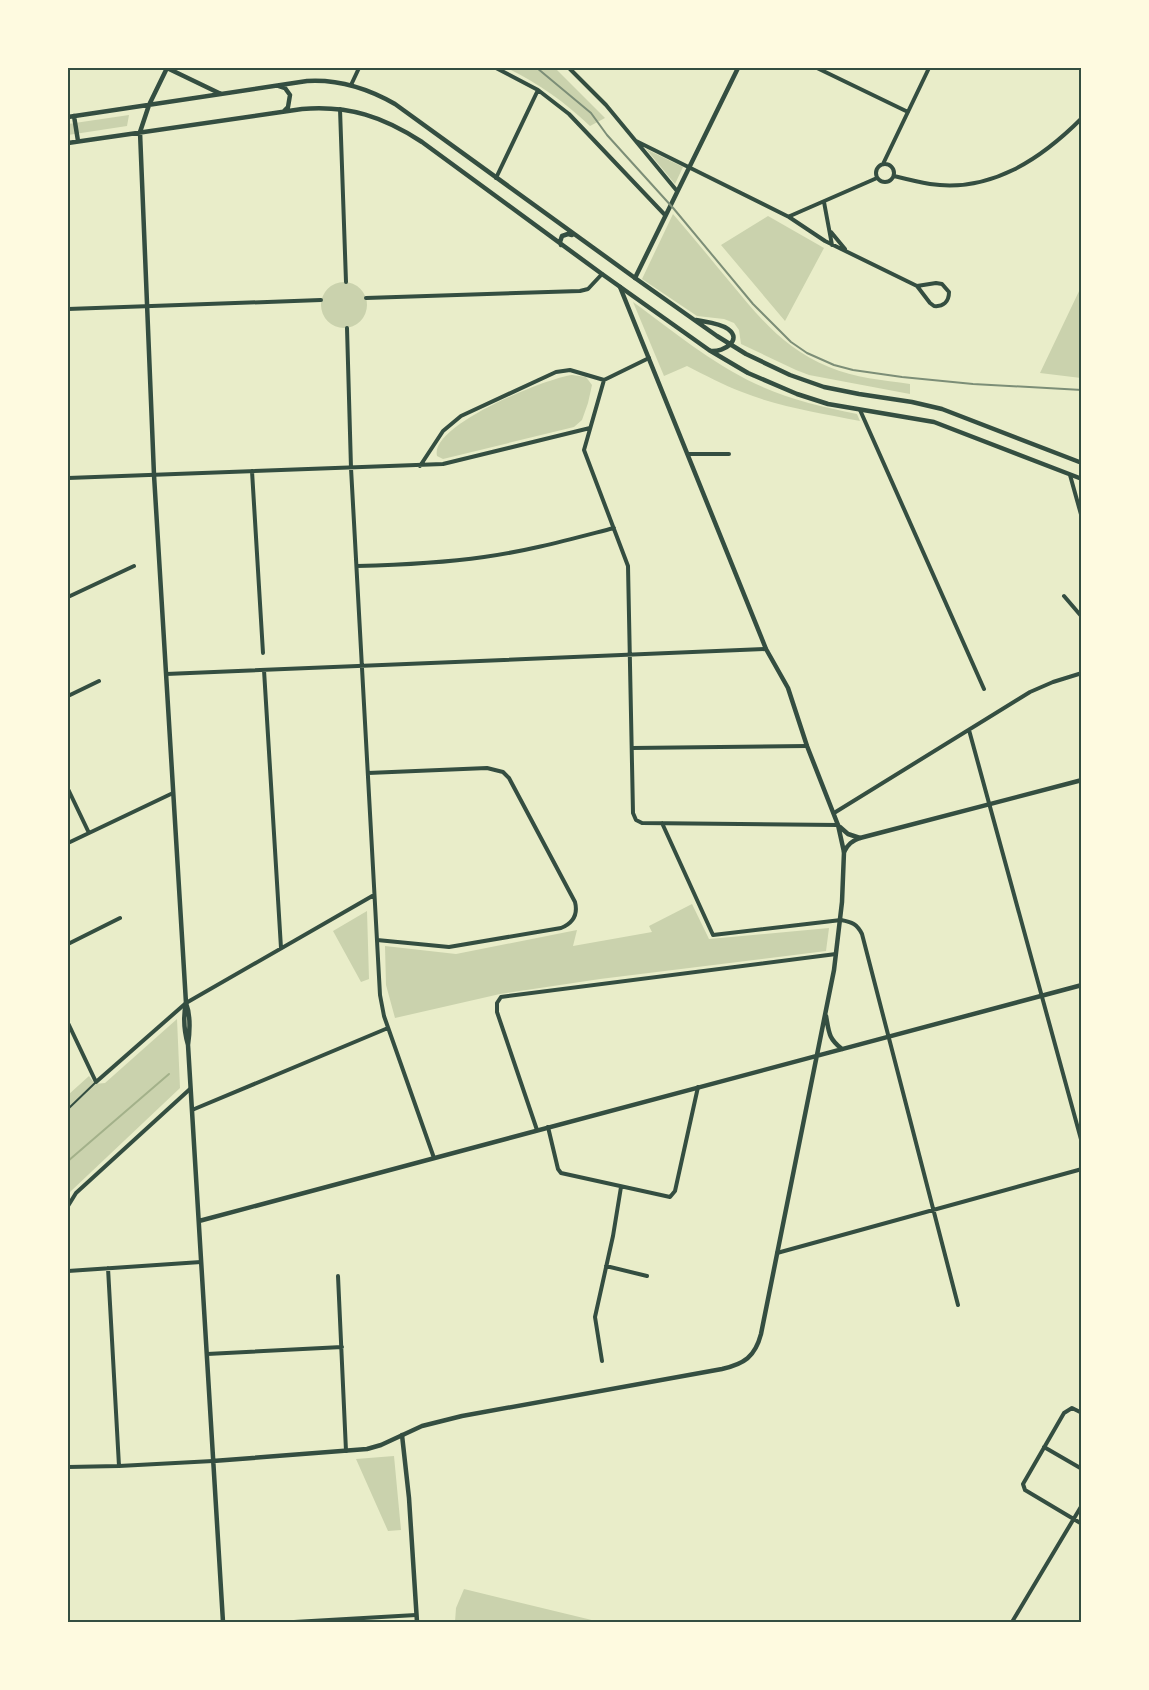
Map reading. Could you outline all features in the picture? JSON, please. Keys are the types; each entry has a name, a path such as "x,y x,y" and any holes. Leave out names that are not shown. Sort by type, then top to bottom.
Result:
{"main road":[{"path":"221,94 167,68 149,105 140,132 154,475 186,1003 185,1033 191,1088 223,1623"},
{"path":"634,278 738,68"},
{"path":"68,117 319,80 351,85 375,93 395,104 694,320 730,345 759,361 807,381 843,391 942,409 1082,463"},
{"path":"277,85 285,88 290,95 288,106 284,111"},
{"path":"68,143 284,111 340,109 369,115 409,134 709,350 748,373 796,394 828,404 934,422 1082,479"},
{"path":"74,116 78,141"},
{"path":"561,245 562,236 568,234 575,236"},
{"path":"213,1461 374,1448 422,1426 462,1416 722,1370 749,1358 758,1344 837,954 844,852 834,813 784,680 766,649 620,287"},
{"path":"694,320 727,328 733,336 730,345 722,350 709,350"},
{"path":"844,852 850,843 860,838 1082,780"},
{"path":"838,825 848,834 860,838"},
{"path":"199,1221 1082,985"},
{"path":"825,1014 829,1036 842,1049"},
{"path":"402,1435 411,1520 417,1623"}],"street":[{"path":"351,85 359,68"},
{"path":"496,68 538,90 569,114 665,216"},
{"path":"569,68 590,87 677,191"},
{"path":"817,68 908,112"},
{"path":"877,178 877,170 883,164 930,68"},
{"path":"496,178 538,90"},
{"path":"340,109 345,282"},
{"path":"894,176 932,185 983,182 1018,169 1034,159 1082,118"},
{"path":"636,141 789,217 832,244 917,286 934,306 943,305 946,302 949,292 942,284 917,286"},
{"path":"883,164 892,167 894,176"},
{"path":"877,178 882,182 888,182 894,176"},
{"path":"789,217 877,178"},
{"path":"825,202 832,244"},
{"path":"830,231 846,251"},
{"path":"366,298 580,291 588,289 602,274"},
{"path":"68,309 321,300"},
{"path":"347,328 351,468 380,995 388,1028 434,1158"},
{"path":"420,466 443,431 470,410 556,372 564,370 604,380 649,358"},
{"path":"604,380 584,450 628,566 633,813 636,820 642,823 838,825"},
{"path":"860,410 984,689"},
{"path":"68,478 420,466 448,463 590,429"},
{"path":"688,454 729,454"},
{"path":"252,471 263,653"},
{"path":"1070,475 1082,518"},
{"path":"357,566 441,562 485,557 530,549 614,528"},
{"path":"68,597 134,566"},
{"path":"1064,596 1082,617"},
{"path":"166,674 766,649"},
{"path":"264,670 281,948"},
{"path":"834,813 1030,692 1082,673"},
{"path":"68,696 99,681"},
{"path":"969,730 1082,1143"},
{"path":"632,748 807,746"},
{"path":"368,773 487,768 503,772 509,778 577,909 572,921 561,928 459,946 440,947 377,940"},
{"path":"68,789 88,833"},
{"path":"68,843 173,793"},
{"path":"662,823 713,935 841,920 855,923 862,934 958,1305"},
{"path":"68,1109 186,1003 374,895"},
{"path":"68,944 120,918"},
{"path":"537,1130 497,1012 498,1000 505,996 837,954"},
{"path":"68,1023 96,1082"},
{"path":"192,1110 388,1028"},
{"path":"548,1127 561,1173 666,1197 673,1195 698,1087"},
{"path":"68,1206 76,1193 191,1088"},
{"path":"777,1254 1082,1169"},
{"path":"602,1361 595,1317 621,1187"},
{"path":"68,1271 201,1262"},
{"path":"606,1266 647,1276"},
{"path":"108,1268 119,1466"},
{"path":"338,1276 346,1452"},
{"path":"207,1354 342,1347"},
{"path":"1082,1413 1072,1408 1064,1413 1024,1480 1023,1487 1082,1524"},
{"path":"1044,1447 1082,1469"},
{"path":"68,1467 213,1461"},
{"path":"1012,1623 1082,1505"},
{"path":"294,1623 416,1615"}],"green space":[{"path":"507,68 555,68 605,118 590,126 551,94"},
{"path":"129,115 127,126 68,135 68,124"},
{"path":"646,149 683,167 675,184"},
{"path":"673,214 751,307 785,341 813,360 839,371 910,384 910,394 809,375 796,370 741,344 739,330 734,323 724,319 697,316 642,279"},
{"path":"768,216 824,248 785,321 721,245"},
{"path":"344,282 360,289 367,305 360,321 344,328 328,321 321,305 328,289"},
{"path":"1081,287 1081,378 1040,373"},
{"path":"633,302 692,346 739,376 793,398 857,414 860,421 771,402 728,386 687,366 664,376"},
{"path":"572,375 586,377 592,385 582,420 574,427 443,459 437,456 439,444 451,431 470,418 516,394"},
{"path":"692,904 709,939 829,928 826,951 500,994 395,1018 386,985 385,946 456,954 577,930 573,946 652,932 649,926"},
{"path":"367,911 369,979 361,982 333,931"},
{"path":"177,1019 180,1088 70,1192 68,1197 68,1095 89,1076 95,1084 105,1083"},
{"path":"394,1456 401,1530 388,1531 356,1459"},
{"path":"464,1589 600,1622 455,1622 456,1608"}],"waterway":[{"path":"68,1161 169,1074"}],"railway":[{"path":"537,68 591,113 607,135 674,209 753,304 791,342 807,353 834,365 853,370 902,377 973,384 1082,390"}]}
